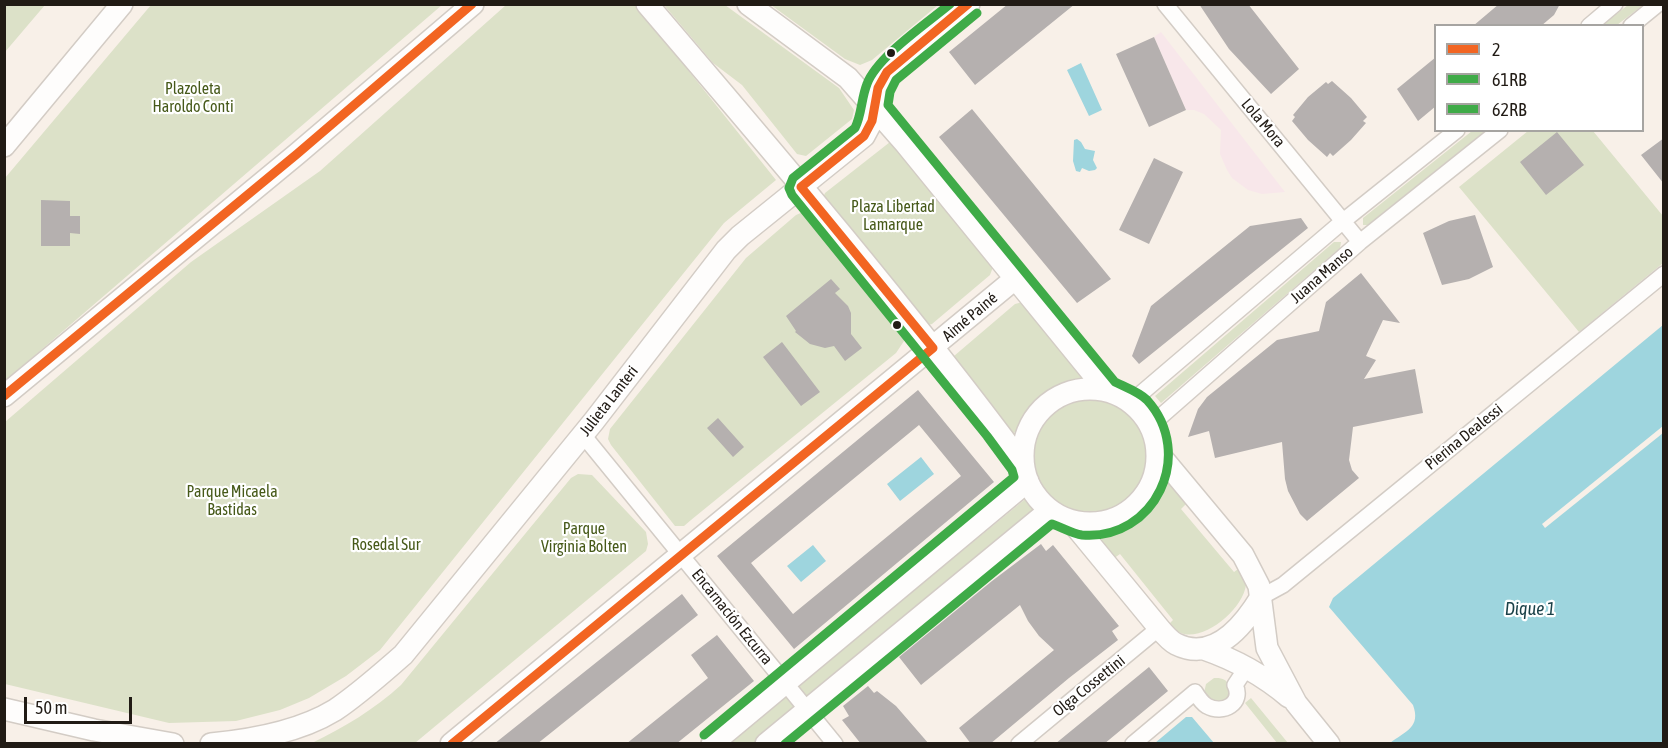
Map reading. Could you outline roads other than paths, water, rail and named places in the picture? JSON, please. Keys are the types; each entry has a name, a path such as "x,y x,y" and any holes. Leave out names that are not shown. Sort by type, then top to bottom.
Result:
{"main road":[{"path":"4,146 122,4"},
{"path":"4,396 297,154 473,4"},
{"path":"647,4 933,348 1026,473 1037,497 1050,510 1071,521 1088,524 1100,523 1124,515 1142,500 1153,482 1158,453"},
{"path":"748,4 848,78 905,143 1107,391"},
{"name":"Julieta Lanteri","path":"211,744 243,741 295,728 333,711 369,686 403,655 583,435 726,250 740,236 864,136 872,121 878,88 887,72 969,4"},
{"name":"Aimé Painé","path":"451,744 1016,278"},
{"path":"1026,473 1024,441 1033,420 1047,404 1058,397 1081,389 1107,391 1131,402 1150,425 1158,453 1243,555 1256,579 1261,597 1267,648 1296,702 1329,744"},
{"path":"712,744 1026,473"},
{"path":"766,744 1050,510"},
{"path":"1071,521 1174,643 1192,650 1204,649 1223,641 1240,627 1261,597"},
{"path":"1204,649 1247,667 1296,702"},
{"path":"4,709 119,739 173,744"}],"street":[{"name":"Lola Mora","path":"1165,4 1360,242"},
{"path":"1591,24 1616,4"},
{"path":"1633,24 1658,4"},
{"name":"Juana Manso","path":"1131,402 1342,222 1454,132"},
{"name":"Juana Manso","path":"1150,425 1360,242 1498,132"},
{"name":"Pierina Dealessi","path":"1261,597 1283,585 1664,274"},
{"name":"Encarnación Ezcurra","path":"583,435 836,744"},
{"name":"Olga Cossettini","path":"1019,744 1159,628"},
{"path":"1133,744 1195,692 1205,705 1215,710 1233,705 1239,692 1235,685 1247,667"}],"water":[{"path":"1081,63 1102,110 1089,116 1067,70"},
{"path":"1077,139 1085,149 1095,151 1093,160 1097,168 1095,170 1089,171 1082,168 1080,172 1076,171 1073,161 1074,140"},
{"name":"Dique 1","path":"1663,325 1663,743 1390,743 1413,724 1415,712 1413,705 1329,607 1333,598"},
{"path":"921,457 934,474 900,501 887,484"},
{"path":"813,545 826,561 801,582 787,566"},
{"path":"1186,717 1192,717 1214,743 1155,743"}],"park label":[{"name":"Plazoleta Haroldo Conti","path":"193,98"},
{"name":"Plaza Libertad Lamarque","path":"893,216"},
{"name":"Parque Micaela Bastidas","path":"232,501"},
{"name":"Parque Virginia Bolten","path":"584,538"},
{"name":"Rosedal Sur","path":"386,545"}]}
